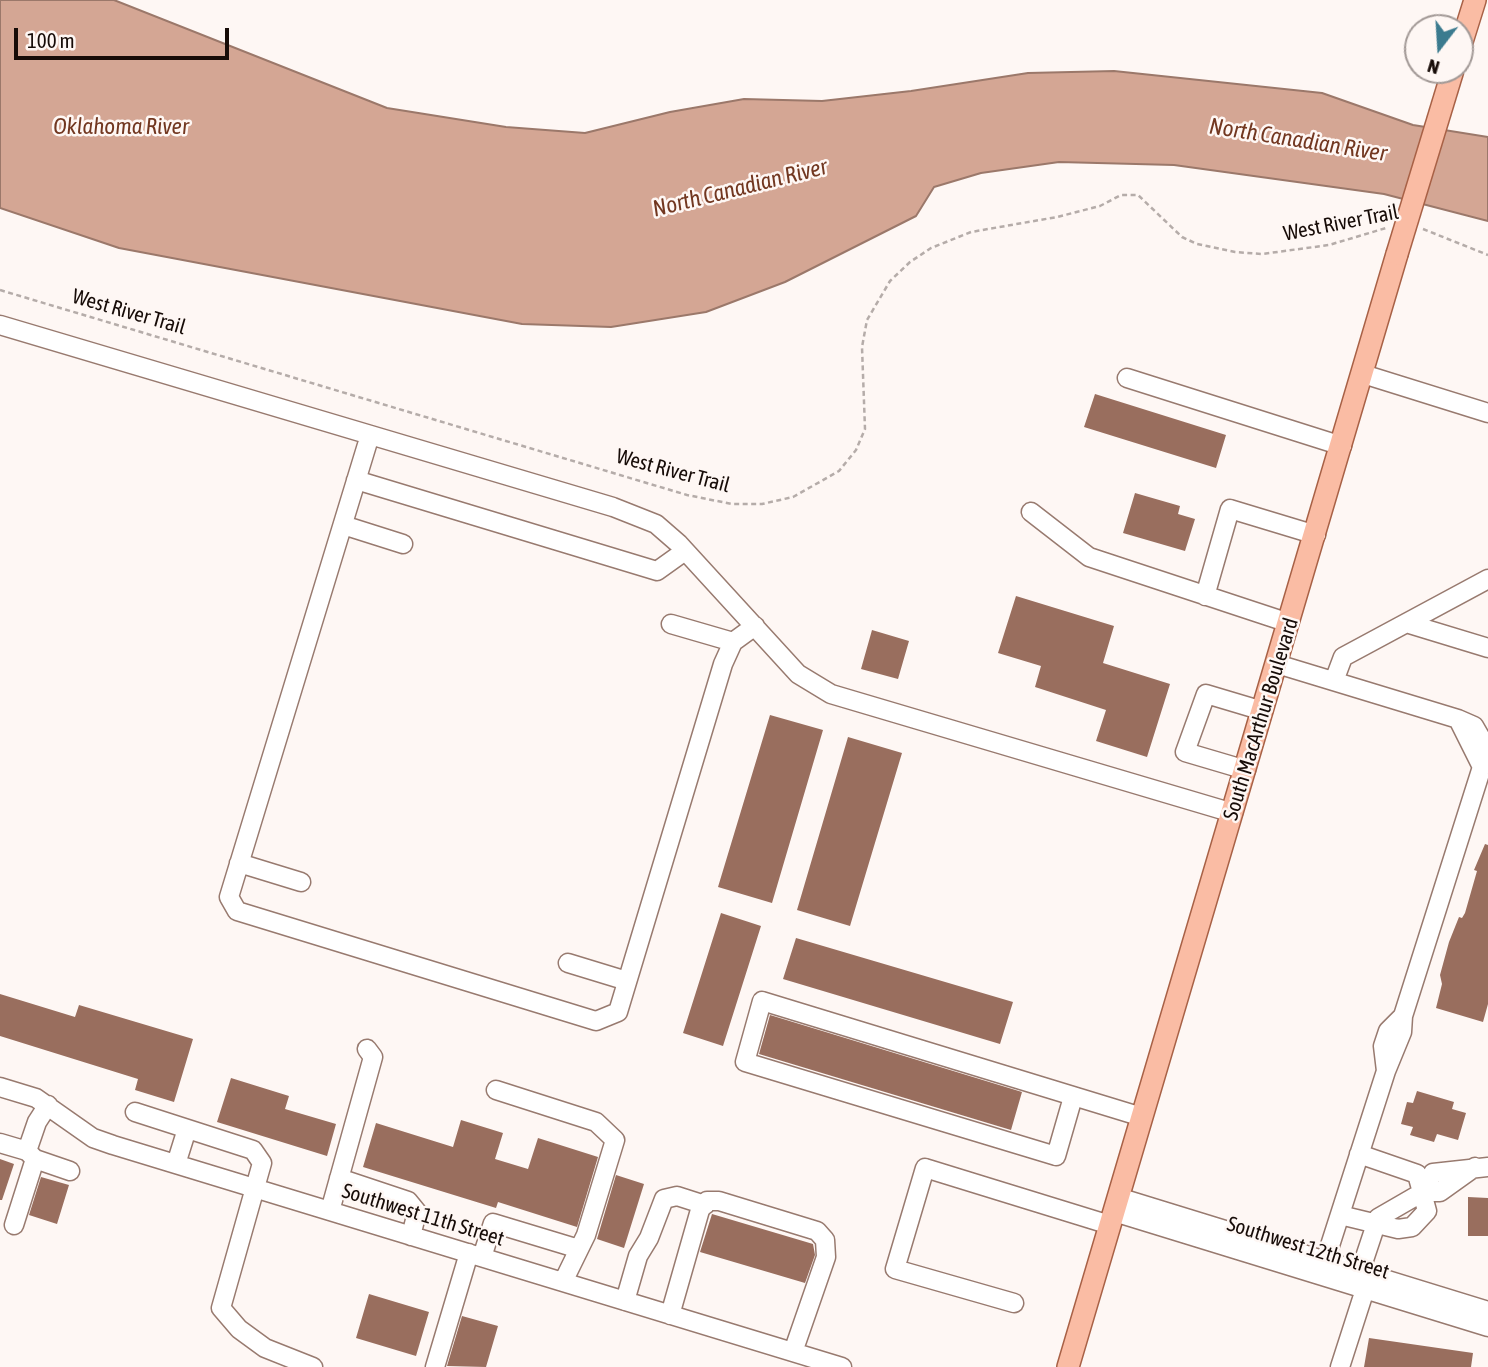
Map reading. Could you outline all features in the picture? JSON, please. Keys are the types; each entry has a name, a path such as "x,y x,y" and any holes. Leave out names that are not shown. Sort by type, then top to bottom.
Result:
{"main road":[{"name":"South MacArthur Boulevard","path":"1068,1367 1316,535 1396,254 1449,84"}],"street":[{"path":"0,324 613,507 656,524 685,551 798,674 831,694 1233,813"},
{"path":"1363,374 1488,413"},
{"path":"1127,378 1342,446"},
{"path":"370,435 229,897 237,911 596,1021 618,1012 723,664 733,642 755,626"},
{"path":"356,480 657,571 685,551"},
{"path":"1205,596 1230,509 1316,535"},
{"path":"1031,512 1089,557 1289,623"},
{"path":"343,525 402,544"},
{"path":"1334,681 1343,657 1488,579"},
{"path":"1406,623 1488,648"},
{"path":"671,624 733,642"},
{"path":"1277,664 1458,719 1486,759 1403,1016 1388,1031 1383,1046 1386,1071 1325,1261"},
{"path":"1246,771 1185,752 1206,694 1263,711"},
{"path":"239,863 301,882"},
{"path":"568,963 627,981"},
{"path":"1073,1097 1056,1156 745,1062 762,1001 1142,1117"},
{"path":"330,1211 373,1057 367,1049"},
{"name":"Southwest 11th Street","path":"0,1087 36,1098 93,1138 842,1367"},
{"path":"496,1090 596,1122 615,1140 579,1249 563,1282"},
{"path":"14,1225 37,1122 48,1105"},
{"path":"135,1112 253,1150 262,1163 221,1308 239,1329 265,1348 313,1367"},
{"path":"176,1164 187,1129"},
{"path":"0,1143 71,1171"},
{"path":"1340,1215 1375,1226 1398,1229 1412,1227 1427,1211 1417,1174 1359,1154"},
{"path":"1340,1367 1377,1218 1423,1192 1440,1192 1481,1167"},
{"path":"1014,1303 895,1269 925,1168 1114,1211"},
{"path":"339,1178 408,1201 417,1212 411,1236"},
{"path":"625,1301 638,1256 649,1238 664,1199 677,1196 705,1205"},
{"path":"670,1315 700,1210 707,1201 719,1200 817,1231 825,1240 826,1257 793,1352"},
{"name":"Southwest 12th Street","path":"1114,1211 1325,1261 1363,1280 1488,1327"},
{"name":"Southwest 12th Street","path":"1114,1211 1363,1280 1488,1311"},
{"path":"435,1367 476,1255 493,1223 579,1249"}],"path":[{"name":"West River Trail","path":"0,289 687,495 732,504 762,504 793,497 839,471 856,450 865,429 862,347 867,320 890,281 910,262 931,248 971,232 1057,218 1100,206 1121,195 1138,195 1182,237 1197,244 1235,252 1262,254 1329,245 1390,227"},
{"name":"West River Trail","path":"1412,226 1488,255"}],"water":[{"name":"Oklahoma River","path":"0,0 114,0 387,108 506,127 585,133 670,112 744,99 822,101 1028,73 1114,71 1322,93 1413,125 1488,137 1488,221 1384,194 1174,165 1059,162 981,173 934,187 916,216 785,282 706,312 611,327 522,324 119,248 0,208"}],"building":[{"path":"1095,394 1226,435 1216,468 1084,427"},
{"path":"1135,493 1180,506 1178,514 1195,519 1185,551 1123,533"},
{"path":"1016,596 1114,626 1103,663 1170,684 1147,757 1096,741 1106,710 1035,687 1041,666 998,653"},
{"path":"872,630 909,641 898,679 861,669"},
{"path":"770,715 823,730 772,903 718,887"},
{"path":"848,737 902,753 850,926 797,910"},
{"path":"1485,844 1488,845 1488,1004 1483,1022 1436,1008 1442,984 1440,975 1449,942 1459,917 1462,918 1465,913 1477,871 1474,870"},
{"path":"721,913 761,926 723,1046 683,1033"},
{"path":"796,938 1013,1002 1000,1044 783,979"},
{"path":"0,994 75,1017 79,1005 193,1039 174,1102 135,1090 138,1079 0,1036"},
{"path":"770,1015 1022,1092 1011,1130 759,1054"},
{"path":"231,1078 289,1096 285,1109 336,1124 327,1156 217,1122"},
{"path":"1417,1091 1454,1102 1452,1109 1466,1113 1458,1140 1437,1134 1434,1142 1410,1135 1413,1127 1401,1124 1407,1102 1413,1103"},
{"path":"461,1120 503,1133 495,1159 528,1169 538,1138 598,1157 577,1227 498,1202 496,1208 363,1167 376,1123 453,1147"},
{"path":"0,1159 14,1164 2,1200 0,1200"},
{"path":"616,1175 644,1184 624,1248 597,1239"},
{"path":"41,1177 69,1185 57,1224 29,1215"},
{"path":"1468,1197 1488,1198 1488,1236 1468,1236"},
{"path":"712,1214 813,1244 815,1255 805,1283 700,1252"},
{"path":"369,1294 429,1312 416,1356 356,1338"},
{"path":"462,1316 498,1326 486,1367 447,1366"},
{"path":"1369,1338 1473,1353 1471,1367 1364,1367"}],"water label":[{"name":"North Canadian River","path":"1298,140"},
{"name":"North Canadian River","path":"740,188"}]}
